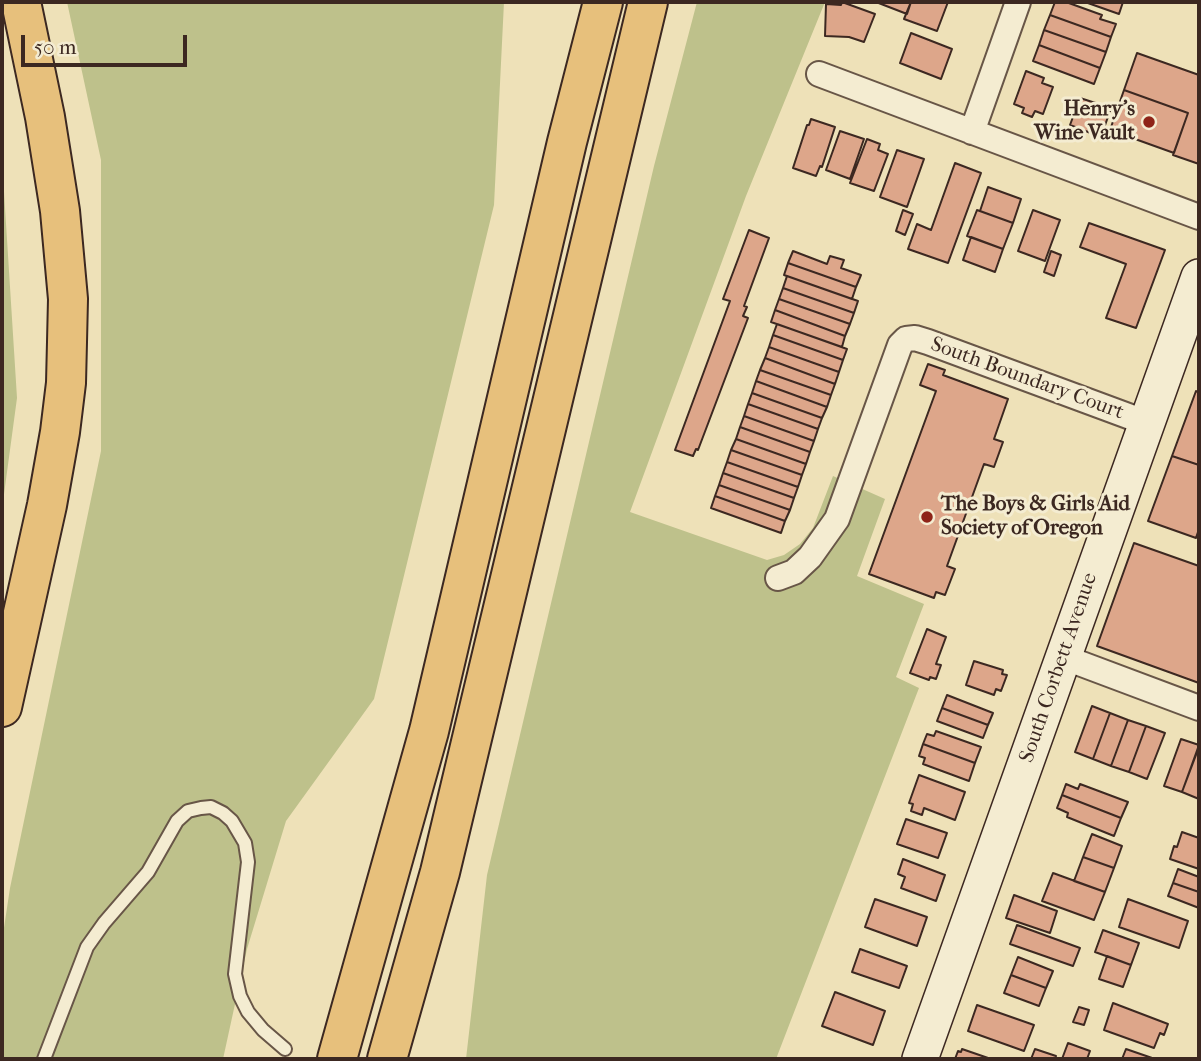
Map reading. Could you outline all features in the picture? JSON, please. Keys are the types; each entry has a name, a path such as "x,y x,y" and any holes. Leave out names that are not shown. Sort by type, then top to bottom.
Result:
{"main road":[{"path":"2,707 47,505 66,383 68,299 60,211 45,117 21,2"},
{"path":"337,1059 429,732 564,156 603,2"},
{"path":"387,1059 440,872 648,2"}],"street":[{"path":"972,132 1018,2"},
{"path":"819,74 1199,217"},
{"name":"South Corbett Avenue","path":"920,1059 1199,276"},
{"name":"South Boundary Court","path":"778,578 794,572 810,557 837,519 900,345 906,339 915,338 928,342 1147,423"},
{"path":"1063,657 1199,708"}],"lane":[{"path":"44,1059 88,947 103,923 148,872 177,821 188,811 211,807 232,821 245,843 248,862 235,974 240,996 262,1030 285,1049"}],"green space":[{"path":"67,2 504,2 494,205 374,699 286,821 247,949 223,1059 2,1059 2,941 10,888 101,451 101,160"},
{"path":"697,2 825,2 746,196 630,512 767,560 784,555 800,544 813,528 833,476 885,499 857,576 924,604 896,677 919,688 776,1059 466,1059 487,875 654,166"},
{"path":"2,160 17,398 2,509"}],"building":[{"path":"842,2 875,14 864,42 849,37 825,36 826,4 841,5"},
{"path":"876,2 911,2 907,14"},
{"path":"911,2 948,2 937,31 904,19"},
{"path":"1055,2 1066,2 1102,15 1100,19 1116,24 1111,37 1050,15"},
{"path":"1085,2 1123,2 1119,14"},
{"path":"1050,15 1111,37 1106,52 1044,30"},
{"path":"1044,30 1106,52 1100,68 1039,45"},
{"path":"911,33 952,49 941,79 900,63"},
{"path":"1039,45 1100,68 1094,84 1033,61"},
{"path":"1137,53 1199,75 1199,164 1173,155 1188,113 1124,90"},
{"path":"1026,71 1044,78 1042,83 1053,87 1043,114 1035,111 1032,117 1022,113 1024,108 1014,104"},
{"name":"Henry's Wine Vault","path":"1124,90 1188,113 1174,153 1110,130"},
{"path":"1080,98 1111,108 1101,137 1070,125"},
{"path":"811,119 835,127 822,167 820,166 816,176 793,168"},
{"path":"840,131 864,139 850,179 826,170"},
{"path":"867,139 880,144 878,150 888,154 874,191 850,183"},
{"path":"897,150 924,159 907,207 880,197"},
{"path":"955,163 981,173 948,263 908,249 917,224 931,230"},
{"path":"988,187 1021,199 1013,223 980,211"},
{"path":"903,210 913,214 905,235 896,231"},
{"path":"977,210 1013,223 1003,249 967,236"},
{"path":"1033,210 1060,220 1045,261 1018,251"},
{"path":"1089,223 1165,250 1136,328 1106,318 1126,264 1080,247"},
{"path":"749,230 769,238 744,306 747,307 743,316 748,318 698,450 696,449 693,456 675,450 730,301 723,299"},
{"path":"971,237 1003,249 995,272 963,260"},
{"path":"793,251 827,264 830,256 844,260 841,268 861,275 856,287 788,263"},
{"path":"1051,251 1061,255 1054,276 1044,272"},
{"path":"788,263 856,287 852,299 784,275"},
{"path":"787,276 858,301 854,313 783,288"},
{"path":"783,288 854,313 850,324 779,299"},
{"path":"779,299 850,324 845,336 775,310"},
{"path":"775,310 845,336 842,347 771,322"},
{"path":"777,324 847,349 843,360 773,335"},
{"path":"773,335 843,360 839,372 769,347"},
{"path":"769,347 839,372 835,384 765,358"},
{"path":"765,358 835,384 831,395 760,370"},
{"name":"The Boys & Girls Aid Society of Oregon","path":"928,364 945,370 943,375 1008,399 994,439 1003,442 994,467 984,464 947,566 955,569 945,595 936,592 934,598 869,574 936,391 920,385"},
{"path":"760,370 831,395 827,407 756,381"},
{"path":"756,381 827,407 822,418 752,393"},
{"path":"1196,391 1199,393 1199,465 1172,456"},
{"path":"752,393 822,418 818,429 748,404"},
{"path":"748,404 818,429 814,441 744,416"},
{"path":"744,416 814,441 810,452 740,427"},
{"path":"740,427 810,452 806,464 736,439"},
{"path":"736,439 806,464 802,475 731,450"},
{"path":"731,450 802,475 798,487 727,462"},
{"path":"1172,456 1199,465 1199,529 1196,538 1148,521"},
{"path":"727,462 798,487 794,498 723,473"},
{"path":"723,473 794,498 790,510 719,485"},
{"path":"719,485 790,510 785,521 715,496"},
{"path":"715,496 785,521 781,533 711,508"},
{"path":"1134,543 1199,566 1199,683 1097,646"},
{"path":"927,629 946,637 936,664 941,665 936,679 930,677 929,680 910,673"},
{"path":"974,661 1003,670 1002,674 1007,675 1001,691 996,689 994,695 966,685"},
{"path":"947,695 993,713 988,725 942,708"},
{"path":"1092,706 1110,713 1093,759 1075,752"},
{"path":"942,708 988,725 983,738 937,721"},
{"path":"1110,713 1128,720 1111,766 1093,759"},
{"path":"1128,720 1146,726 1129,772 1111,766"},
{"path":"1146,726 1165,733 1147,779 1129,772"},
{"path":"936,731 981,747 975,763 923,744 927,734 934,736"},
{"path":"1181,739 1199,745 1182,792 1164,786"},
{"path":"923,744 975,763 969,781 923,764 925,758 919,756"},
{"path":"1199,747 1199,799 1182,792"},
{"path":"919,775 965,792 955,820 924,808 922,815 911,811 913,804 909,803"},
{"path":"1066,784 1078,789 1080,784 1128,802 1121,818 1062,795"},
{"path":"1062,795 1121,818 1114,836 1067,817 1068,813 1057,808"},
{"path":"906,819 947,833 938,858 897,844"},
{"path":"1182,832 1199,838 1199,869 1170,859"},
{"path":"1092,834 1122,846 1114,868 1083,857"},
{"path":"1083,857 1114,868 1105,892 1074,881"},
{"path":"903,859 945,875 936,901 901,888 905,877 898,874"},
{"path":"1178,869 1199,877 1199,892 1173,883"},
{"path":"1053,873 1105,892 1094,920 1042,901"},
{"path":"1173,883 1199,892 1199,908 1168,896"},
{"path":"1014,895 1057,911 1050,933 1006,918"},
{"path":"875,899 927,917 917,946 865,927"},
{"path":"1128,899 1188,921 1179,948 1119,927"},
{"path":"1017,925 1080,948 1073,966 1010,944"},
{"path":"1103,930 1139,943 1131,965 1095,952"},
{"path":"860,949 907,966 899,988 852,972"},
{"path":"1107,956 1131,965 1123,987 1099,979"},
{"path":"1018,957 1053,971 1046,988 1011,975"},
{"path":"1011,975 1046,988 1039,1006 1004,993"},
{"path":"835,992 885,1011 873,1045 822,1026"},
{"path":"1113,1003 1168,1024 1164,1035 1160,1033 1154,1048 1104,1030"},
{"path":"977,1005 1034,1025 1024,1051 968,1031"},
{"path":"1079,1007 1089,1010 1084,1025 1073,1022"},
{"path":"1068,1043 1090,1051 1087,1059 1062,1059"},
{"path":"962,1049 991,1059 955,1059 958,1051 961,1052"},
{"path":"1035,1049 1056,1056 1055,1059 1031,1059"},
{"path":"1126,1049 1155,1059 1122,1059"}],"place":[{"name":"Henry's Wine Vault","path":"1149,122"},
{"name":"The Boys & Girls Aid Society of Oregon","path":"927,517"}]}
